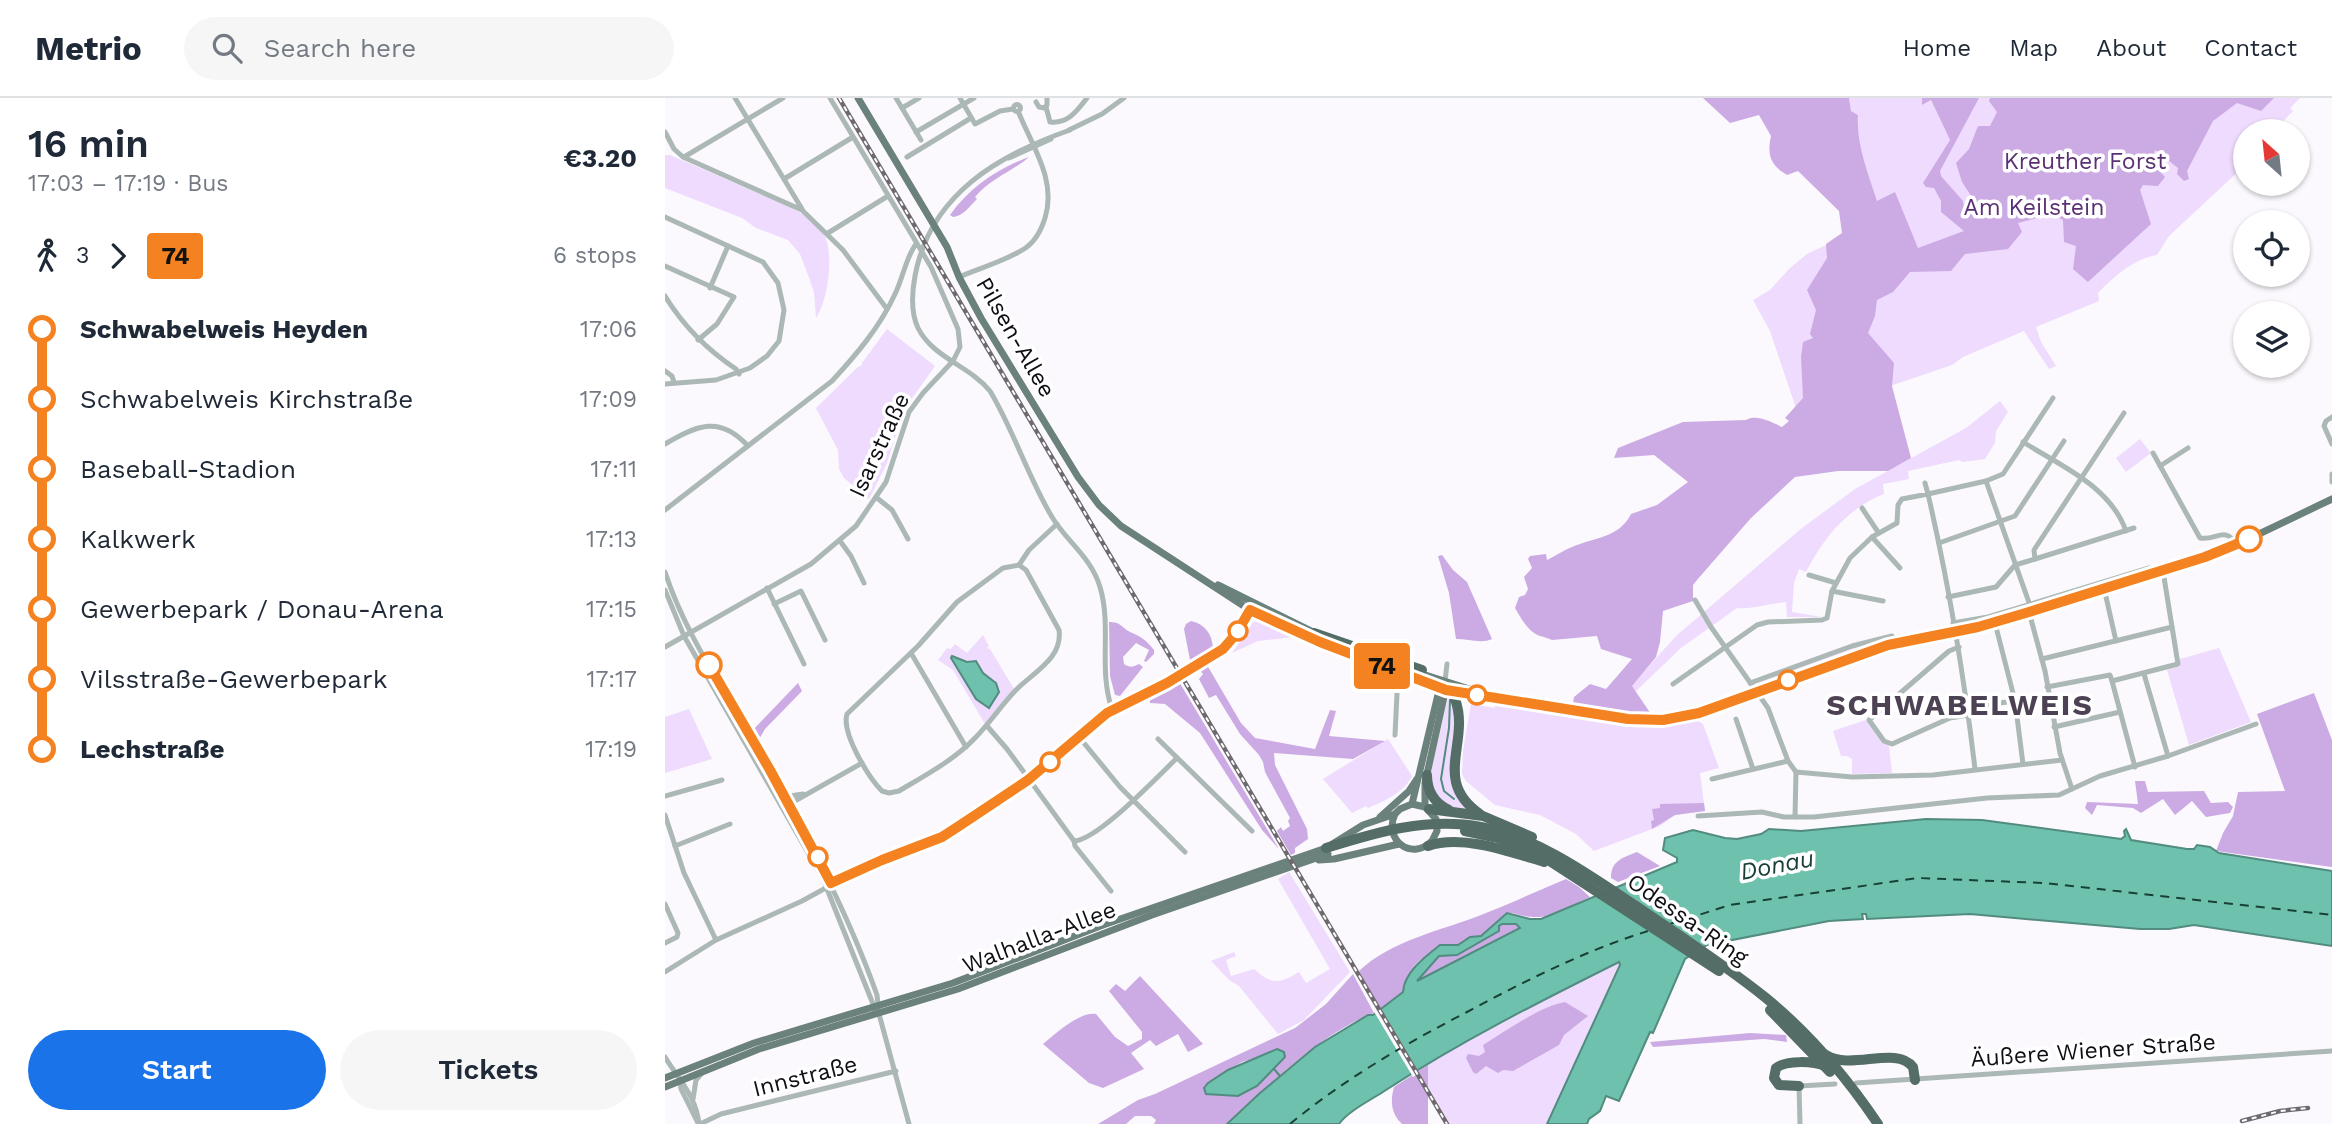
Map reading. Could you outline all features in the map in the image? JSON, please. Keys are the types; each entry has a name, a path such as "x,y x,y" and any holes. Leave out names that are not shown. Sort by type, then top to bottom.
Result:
{"highway":[{"path":"1314,633 1422,670"},
{"path":"1455,699 1460,724 1453,766 1455,781 1464,800 1483,816"},
{"path":"1424,773 1431,795 1449,810"},
{"path":"1427,808 1483,816 1526,833 1560,861"},
{"name":"Odessa-Ring","path":"1428,827 1470,825 1502,832 1529,842 1680,936 1766,998 1875,1123"},
{"name":"Walhalla-Allee","path":"1327,851 1386,833 1398,835 1428,827"},
{"path":"1428,846 1444,843 1479,845 1560,861"},
{"name":"Odessa-Ring","path":"1560,861 1770,1010 1810,1047 1875,1123"},
{"path":"1796,1064 1805,1058 1810,1047 1832,1059 1902,1058 1913,1067 1915,1080"},
{"path":"1840,1082 1843,1067 1855,1060"},
{"path":"1799,1086 1781,1086 1774,1078 1774,1071 1779,1065 1818,1063 1825,1066"}],"main road":[{"name":"Pilsen-Allee","path":"858,98 947,247 959,277 981,318 1090,494 1121,526 1178,564 1289,625"},
{"path":"1289,625 1398,673 1443,689 1628,719 1653,720 1699,713 1897,643 1954,628 1995,623 2031,609 2162,571 2236,545 2332,499"},
{"path":"1289,625 1350,649 1492,697"},
{"path":"1412,804 1424,773 1444,681"},
{"path":"1395,814 1392,833 1398,835 1411,850 1428,846 1435,836 1437,825 1427,808 1424,773"},
{"path":"1377,820 1409,791 1424,773"},
{"path":"1327,851 1348,832 1395,814 1400,809 1412,804 1427,808"},
{"path":"1308,861 1334,859 1398,835"},
{"name":"Walhalla-Allee","path":"665,1087 677,1078 754,1043 989,979 1106,932 1308,861 1327,851"},
{"name":"Walhalla-Allee","path":"665,1078 705,1071 785,1040 975,975 1103,925 1327,851"}],"street":[{"path":"735,98 802,210 843,250 887,309"},
{"path":"683,157 783,98"},
{"path":"831,98 935,276 958,330 960,347 953,361"},
{"path":"896,98 921,140"},
{"path":"902,108 919,98"},
{"path":"916,132 962,101 974,98"},
{"path":"1047,98 1046,107 1050,122 1058,123 1071,118 1087,98"},
{"path":"1112,709 1107,686 1105,613 1100,586 1087,559 1057,524 990,391 933,348 919,329 913,301 914,284 923,247 940,216 956,196 986,170 1102,114 1124,98"},
{"path":"907,157 973,121 1000,111 1017,109 1037,100 1039,107 1046,107"},
{"path":"962,101 973,121"},
{"path":"959,277 1019,252 1039,234 1048,207 1049,194 1045,172 1017,109"},
{"path":"665,132 674,149 683,157 802,210"},
{"path":"783,179 853,137"},
{"path":"828,233 888,196"},
{"path":"665,217 762,262 774,275 782,292 784,319 781,333 773,348 759,362 739,374 716,380 665,384"},
{"path":"665,510 832,381 866,341 887,309 916,244"},
{"path":"710,288 728,246"},
{"path":"665,266 734,298 717,324 698,340"},
{"path":"665,296 698,340 739,374"},
{"name":"Isarstraße","path":"665,647 811,564 856,526 877,498 892,466 902,427 909,412 953,361"},
{"path":"665,370 672,376 674,383"},
{"path":"1673,684 1762,623 1824,619 1829,615 1832,591 1850,558 1878,532 1897,523 1898,505 1902,499 1986,481 2003,474 2053,398"},
{"path":"2035,559 2034,550 2124,413"},
{"path":"2332,417 2324,426 2332,444"},
{"path":"665,444 693,429 713,426 730,430 748,446"},
{"path":"1939,543 2000,523 2018,514 2064,441"},
{"path":"2024,442 2101,492 2112,503 2126,531"},
{"path":"2160,466 2187,448"},
{"path":"2153,453 2200,538 2225,534 2232,537 2236,545"},
{"path":"2332,474 2332,482"},
{"path":"1986,481 2031,609 2054,727 2072,789"},
{"path":"1925,483 1959,648 1975,769"},
{"path":"877,498 892,510 908,539"},
{"path":"1861,508 1878,532"},
{"path":"1019,565 1026,570 1057,626 1060,641 1053,656 1017,689 966,747 894,793 886,793 879,788 862,763 846,730 845,719 849,712 911,653 937,622 966,594 1003,568 1019,565 1029,550 1057,524"},
{"path":"1948,597 1996,587 2015,565 2134,528"},
{"path":"1872,537 1901,568"},
{"path":"840,541 851,556 864,583"},
{"path":"1954,628 1988,617 2031,609 2149,568"},
{"path":"2112,681 2178,664 2162,571"},
{"path":"665,572 688,634 783,794 786,806"},
{"path":"1809,575 1836,583"},
{"path":"767,588 804,664"},
{"path":"2104,589 2116,641"},
{"path":"665,590 829,885 877,1009 909,1124"},
{"path":"774,604 801,590 825,640"},
{"path":"1832,591 1884,601"},
{"path":"1695,600 1768,708 1788,761 1796,772 1795,817"},
{"path":"665,972 716,940 802,901 882,860 946,835 1028,780 1112,709 1167,683 1223,649 1236,634 1252,606"},
{"path":"1995,623 2015,701 2023,764"},
{"path":"2042,659 2172,627"},
{"path":"1750,682 1834,652 1892,636"},
{"path":"1959,648 1949,651 1869,720 1884,741 1892,744 1950,718 1969,715"},
{"path":"911,653 966,747"},
{"path":"1444,681 1447,664"},
{"path":"1395,736 1398,673"},
{"path":"2144,674 2168,756"},
{"path":"2047,687 2110,675 2135,767"},
{"path":"1968,707 2015,701"},
{"path":"2054,727 2120,712"},
{"path":"1736,719 1753,769"},
{"path":"1698,816 1762,812 1795,817 2059,795 2100,776 2168,756 2256,724"},
{"path":"986,726 1004,745 1075,841 1075,846 1111,891"},
{"path":"1079,737 1133,800 1185,852"},
{"path":"1158,739 1252,831"},
{"path":"1075,841 1081,840 1113,818 1177,758"},
{"path":"1796,772 1887,777 1904,774 1933,775 2062,760"},
{"path":"1712,779 1788,761"},
{"path":"786,806 862,763"},
{"path":"665,796 722,780"},
{"path":"783,794 807,794"},
{"path":"665,815 690,886 716,940"},
{"path":"675,846 730,824"},
{"path":"665,904 678,935 665,943"},
{"name":"Äußere Wiener Straße","path":"1856,1083 2332,1051"},
{"path":"665,1057 699,1124"},
{"path":"692,1099 696,1080 705,1071"},
{"name":"Innstraße","path":"699,1124 722,1114 896,1071"},
{"path":"677,1078 686,1086 697,1110 699,1124"},
{"path":"1800,1124 1799,1086 1840,1082"},
{"name":"Innstraße","path":"697,1110 707,1115 722,1114"}],"green space":[{"name":"Kreuther Forst","path":"1703,98 1849,98 1851,111 1858,115 1861,148 1877,201 1895,192 1918,248 1964,231 1941,212 1941,201 1934,188 1926,187 1923,183 1950,140 1931,100 1922,105 1922,98 1979,98 1940,171 1941,176 1963,201 1965,212 1976,209 1977,205 1962,182 1956,163 1969,149 1978,126 1990,126 1997,112 1989,101 1990,98 2274,98 2261,111 2237,103 2213,121 2187,171 2189,179 2184,181 2177,174 2178,168 2155,150 2151,162 2165,177 2158,186 2143,185 2140,190 2151,224 2088,282 2073,269 2076,246 2064,242 2063,220 2052,214 2018,223 2022,232 2008,249 1965,254 1951,271 1910,272 1893,292 1877,300 1875,316 1868,333 1894,363 1892,386 1911,458 1888,471 1838,471 1795,477 1751,518 1697,580 1693,585 1693,601 1663,611 1656,657 1632,686 1651,714 1618,712 1573,703 1574,697 1590,684 1606,689 1632,659 1601,649 1597,636 1552,640 1528,628 1515,608 1519,597 1525,595 1528,589 1524,577 1532,568 1528,559 1530,556 1546,554 1547,560 1569,548 1606,536 1620,528 1631,514 1657,505 1688,482 1654,455 1614,458 1618,448 1683,422 1755,418 1782,427 1789,421 1785,418 1803,398 1803,342 1813,338 1810,334 1816,310 1807,290 1827,258 1826,244 1842,233 1839,211 1798,171 1787,175 1773,163 1769,149 1771,136 1759,115 1730,123"},
{"name":"Am Keilstein","path":"1849,98 1922,98 1922,105 1931,100 1950,140 1946,147 1979,98 2300,98 2290,108 2293,111 2285,119 2233,119 2233,176 2169,236 2157,255 2132,264 2117,275 2098,293 2099,301 2036,327 2041,342 2056,366 2049,369 2024,331 1963,357 1952,365 1799,417 1770,331 1753,300 1770,290 1807,254 1847,235 1895,192 1877,202 1861,148 1858,115 1851,111"},
{"path":"665,155 788,206 816,225 827,241 829,276 824,300 816,318 814,292 808,275 800,254 788,240 756,228 742,218 665,188"},
{"path":"1029,157 981,190 975,197 977,199 963,213 953,217 950,215 966,196 985,180"},
{"path":"887,329 935,366 903,411 887,463 869,499 844,478 839,469 838,450 816,408 862,365"},
{"path":"2000,401 2008,412 1996,431 1995,443 1985,459 1963,462 1959,460 1908,471 1909,479 1883,484 1884,494 1848,516 1820,547 1806,572 1799,569 1794,583 1792,612 1822,617 1787,617 1786,602 1737,608 1681,648 1635,692 1631,686 1676,636 1802,528 1855,489 1966,428"},
{"path":"2140,439 2151,453 2126,472 2116,458"},
{"path":"1442,555 1453,570 1467,582 1492,639 1456,639 1449,593 1438,556"},
{"path":"1191,621 1207,630 1213,648 1191,665 1184,629"},
{"path":"1254,621 1271,625 1295,637 1258,641 1232,653"},
{"path":"1109,622 1119,624 1141,637 1154,650 1154,654 1146,662 1144,661 1149,650 1136,643 1123,657 1126,665 1131,667 1139,664 1143,667 1120,696 1115,695 1110,676"},
{"path":"1943,627 1944,630 1893,641 1762,685 1756,682 1850,648 1897,635"},
{"path":"983,635 989,646 987,648 1014,689 985,724 953,670 938,660 947,648 951,649 955,644 967,653"},
{"path":"2219,648 2251,722 2189,745 2167,670 2180,666 2180,659"},
{"path":"1207,665 1241,723 1255,738 1315,749 1330,710 1336,711 1329,736 1385,741 1353,759 1274,753 1275,765 1307,829 1308,839 1295,848 1295,853 1291,855 1277,831 1281,827 1283,831 1290,826 1290,818 1265,772 1259,755 1240,734 1216,695 1209,698 1199,679 1203,674 1199,669"},
{"path":"1178,680 1279,849 1262,830 1200,733 1165,704 1150,703 1150,699"},
{"path":"798,683 802,691 765,729 758,741 752,731"},
{"path":"2314,693 2332,740 2332,867 2216,851 2233,816 2238,792 2285,791 2257,714"},
{"path":"1448,698 1452,699 1456,711 1451,764 1476,813 1449,807 1438,800 1429,780"},
{"path":"1471,704 1495,708 1495,704 1500,704 1633,726 1665,726 1696,720 1703,724 1719,768 1700,773 1705,811 1675,815 1660,826 1594,851 1576,834 1540,815 1495,805 1466,781 1462,774 1463,751"},
{"path":"689,709 712,759 665,773 665,717"},
{"path":"1866,720 1889,746 1892,773 1852,774 1852,759 1841,756 1833,731"},
{"path":"1388,739 1412,776 1393,796 1352,813 1323,779"},
{"path":"2135,781 2145,781 2148,792 2204,791 2211,803 2228,802 2233,807 2230,813 2206,817 2192,801 2175,815 2163,799 2141,813 2133,808 2097,805 2092,815 2085,808 2087,802 2138,804"},
{"path":"1704,803 1705,811 1675,815 1652,829 1652,809 1660,808 1660,804"},
{"path":"1637,852 1660,866 1618,882 1611,878 1616,863"},
{"path":"1289,872 1350,972 1304,1020 1278,1034 1239,986 1229,980 1211,961 1234,952 1236,956 1226,960 1231,976 1254,969 1265,978 1275,981 1299,972 1306,983 1330,969 1278,879"},
{"path":"1566,879 1590,897 1544,916 1512,913 1481,936 1470,937 1458,945 1420,960 1403,986 1403,992 1380,1009 1359,971 1372,960 1417,937 1481,915"},
{"path":"1502,924 1516,924 1520,928 1417,981 1439,956 1452,956"},
{"path":"1619,962 1620,965 1547,1124 1450,1124 1417,1070 1495,1025"},
{"path":"1353,974 1374,1013 1316,1046 1227,1124 1154,1124 1156,1120 1151,1116 1135,1116 1126,1124 1098,1124 1138,1100 1295,1028 1326,1004","holes":["1277,1049 1281,1050 1236,1094 1208,1082 1242,1062"]},
{"path":"1140,976 1203,1044 1188,1052 1178,1034 1156,1046 1150,1040 1131,1053 1144,1069 1103,1088 1089,1083 1043,1044 1068,1024 1089,1014 1096,1014 1115,1037 1128,1046 1142,1039 1142,1032 1109,991 1116,984 1125,991"},
{"path":"1565,1002 1588,1016 1564,1035 1559,1045 1513,1071 1503,1070 1498,1073 1486,1066 1476,1074 1473,1072 1466,1058 1468,1054 1479,1056 1485,1052 1483,1045 1512,1026 1545,1008"},
{"path":"1750,1033 1786,1035 1787,1042 1764,1039 1653,1047 1650,1042"},
{"path":"1428,1065 1428,1124 1402,1124 1392,1107 1394,1087"}],"water":[{"path":"952,656 967,662 976,661 983,673 996,683 999,692 989,708 976,699"},
{"name":"Donau","path":"1926,819 1982,820 2121,839 2125,836 2126,829 2131,840 2187,849 2194,849 2197,845 2210,847 2219,853 2332,871 2332,946 2194,925 2169,929 2140,929 1970,914 1867,919 1866,914 1862,914 1863,919 1829,921 1707,945 1685,959 1653,1033 1650,1032 1619,1101 1606,1096 1600,1111 1589,1119 1587,1124 1547,1124 1620,965 1619,962 1443,1055 1360,1106 1339,1124 1227,1124 1315,1047 1368,1015 1373,1015 1403,992 1411,971 1440,945 1458,945 1470,937 1481,936 1507,913 1541,919 1677,862 1677,858 1663,850 1665,838 1693,830 1737,839 1761,834 1769,829 1801,831","holes":["1502,924 1516,924 1520,928 1417,981 1439,956 1457,955 1499,931"]},
{"path":"1277,1049 1284,1052 1285,1057 1257,1086 1238,1096 1206,1094 1204,1088 1208,1083 1228,1070"}],"pier":[{"path":"1379,1007 1419,1073 1413,1077 1373,1010"}],"waterway":[{"path":"1450,700 1449,728 1441,779 1444,791 1454,799"},
{"path":"1274,1069 1280,1076"}],"ferry route":[{"path":"1670,924 1730,905 1918,878 2044,883 2332,915"},
{"path":"1290,1124 1353,1078 1444,1024 1555,967 1648,931"}],"railway":[{"path":"839,98 1447,1124"},
{"path":"2242,1121 2280,1111 2308,1108"}],"bus line":[{"name":"74","path":"709,665 831,883 864,867 942,837 959,826 1028,780 1107,713 1167,683 1223,649 1230,643 1250,610 1293,631 1446,690 1628,719 1663,720 1685,717 1720,706 1888,645 1995,623 2205,557 2249,539"}],"district":[{"name":"SCHWABELWEIS","path":"1960,705"}]}
